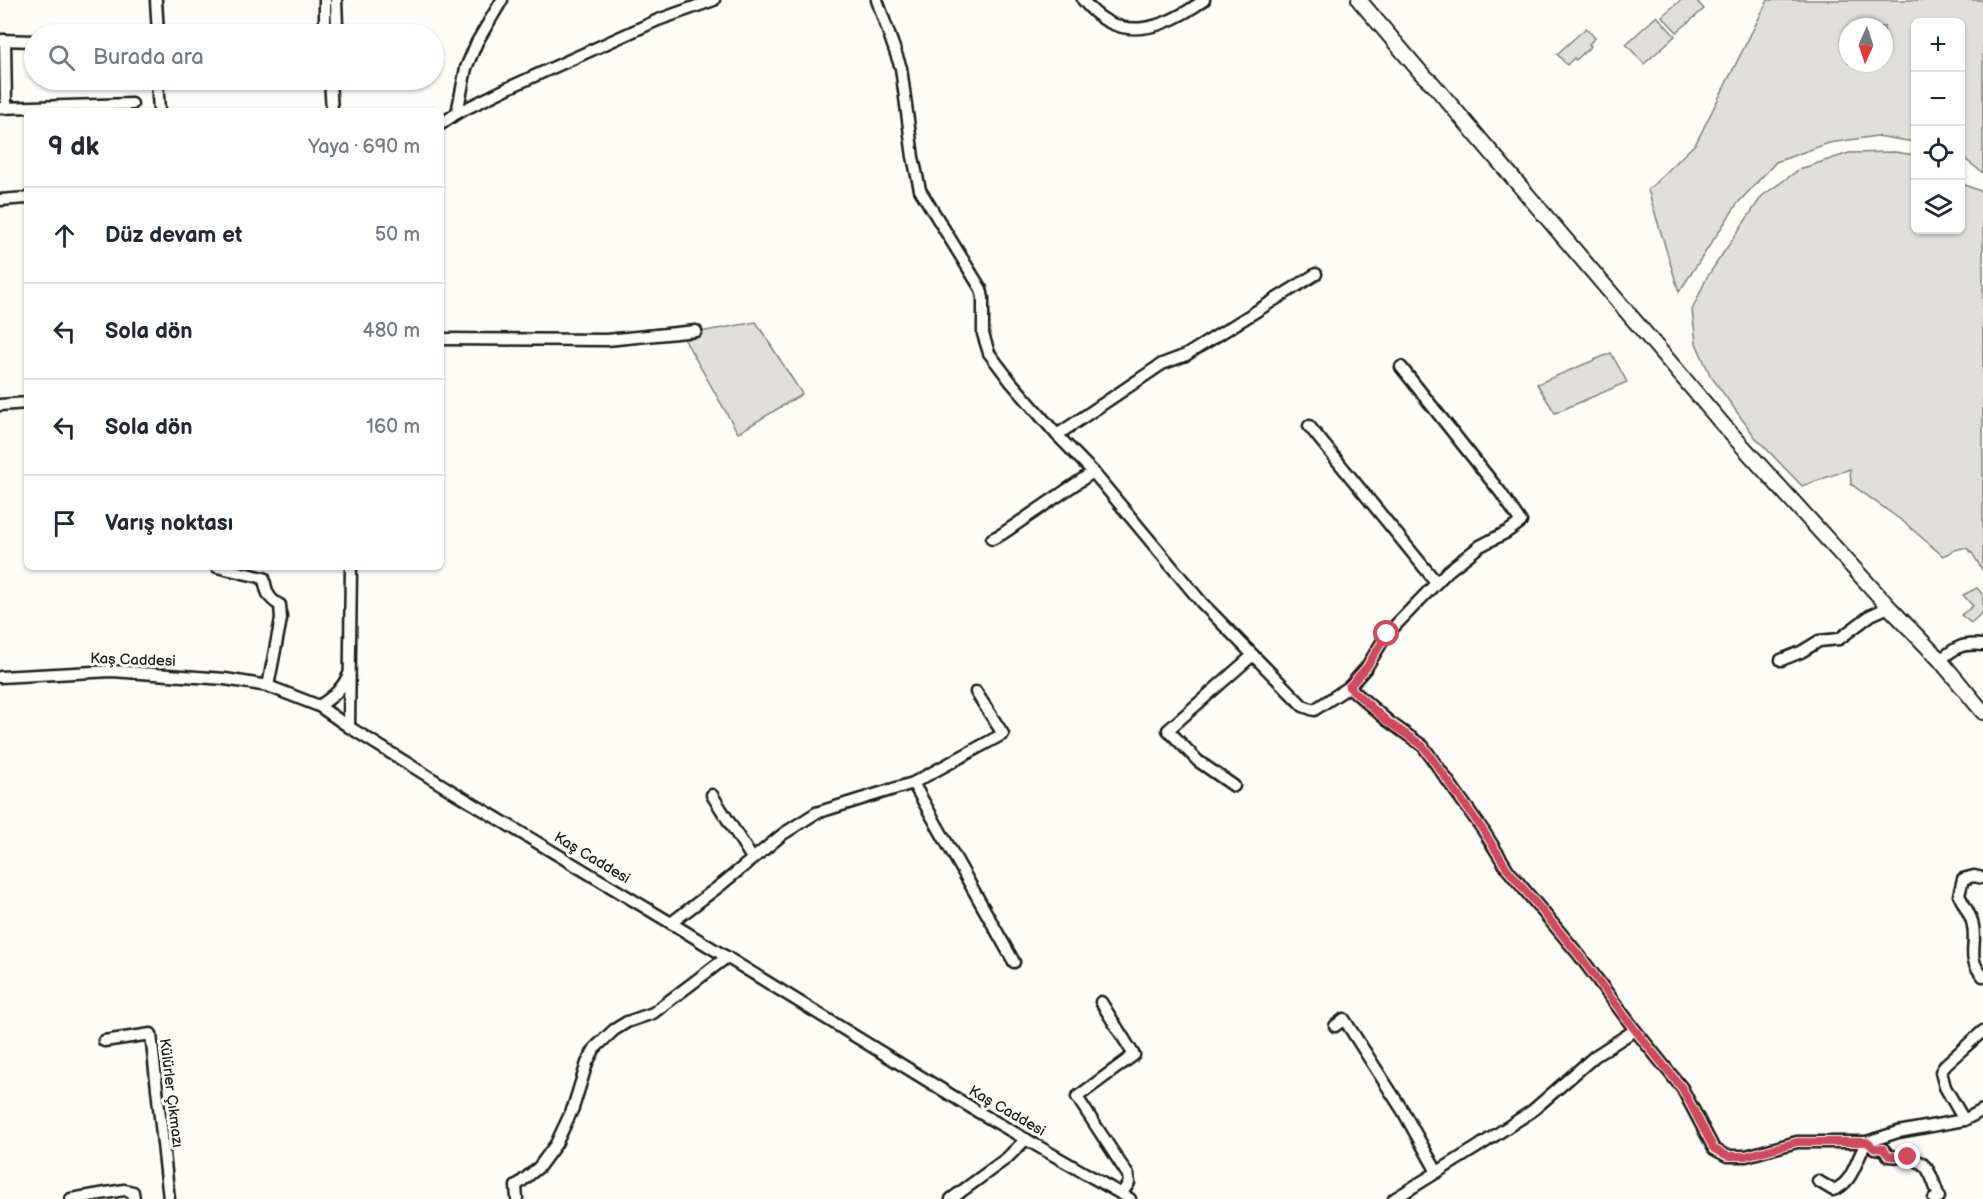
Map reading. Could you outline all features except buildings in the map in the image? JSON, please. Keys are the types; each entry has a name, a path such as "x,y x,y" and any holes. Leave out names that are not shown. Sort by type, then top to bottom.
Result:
{"main road":[{"path":"1359,0 1725,427 1888,607 1940,660 1983,712"}],"street":[{"path":"156,0 157,24"},
{"path":"325,0 325,24"},
{"path":"336,0 337,24"},
{"path":"457,113 466,69 477,42 502,0"},
{"path":"444,122 457,113 658,20 714,0"},
{"path":"877,0 901,68 913,157 920,190 981,289 983,334 990,353 1011,382 1093,472 1202,603 1303,706 1314,710 1349,687 1366,668 1387,634 1448,571 1480,546 1508,532 1521,522 1501,493 1401,367"},
{"path":"1083,0 1103,21 1126,28 1150,28 1183,15 1204,0"},
{"path":"24,41 2,40 3,108 132,105"},
{"path":"158,90 159,108"},
{"path":"331,90 332,108"},
{"path":"0,200 24,198"},
{"path":"1057,435 1162,364 1186,355 1316,274"},
{"path":"444,339 607,340 696,331"},
{"path":"0,405 24,402"},
{"path":"1310,426 1436,582"},
{"path":"992,539 1093,472"},
{"path":"231,570 264,578 267,593 272,601 280,605 281,619 268,686"},
{"path":"349,728 351,570"},
{"path":"1781,660 1819,641 1839,639 1871,615 1888,607"},
{"path":"1940,660 1956,647 1969,643 1983,645"},
{"path":"1234,786 1198,761 1167,730 1253,655"},
{"name":"Kaş Caddesi","path":"0,677 112,671 225,679 268,686 319,706 349,728 671,922 980,1113 1126,1196"},
{"path":"319,706 333,697 343,686 351,671"},
{"path":"1349,687 1388,722 1423,746 1477,821 1508,870 1579,955 1682,1088 1714,1149 1728,1156 1746,1156 1797,1142 1867,1142 1898,1132 1964,1120 1983,1110"},
{"path":"671,922 783,834 816,813 913,783 1003,734 976,692"},
{"path":"913,783 1014,962"},
{"path":"712,795 752,858"},
{"path":"1983,878 1974,876 1963,879 1959,895 1974,925 1978,941 1972,956 1975,968 1983,976"},
{"path":"517,1199 516,1186 540,1167 556,1144 573,1108 587,1063 595,1048 614,1030 627,1022 653,1013 727,957"},
{"path":"1101,1002 1134,1055 1077,1097 1128,1175 1129,1184 1126,1196"},
{"path":"1335,1026 1344,1019 1403,1110 1437,1172"},
{"path":"1394,1199 1532,1111 1595,1056 1635,1030"},
{"path":"1964,1120 1945,1087 1941,1072 1946,1064 1983,1031"},
{"name":"Külürler Çıkmazı","path":"104,1041 151,1034 169,1199"},
{"path":"951,1199 1007,1158 1026,1139"},
{"path":"1818,1181 1836,1194 1858,1164 1867,1142"},
{"path":"1867,1142 1874,1148 1883,1149 1889,1156 1908,1157 1921,1162 1929,1169 1939,1197 1934,1199"},
{"path":"71,1199 124,1190 133,1192 134,1199"}],"shaded area":[{"path":"1681,0 1696,0 1704,9 1677,32 1662,16"},
{"path":"1768,0 1983,0 1983,173 1965,159 1965,18 1911,18 1911,141 1877,136 1829,143 1776,162 1737,204 1679,292 1648,190 1696,143"},
{"path":"1657,16 1675,36 1644,64 1626,44"},
{"path":"1586,28 1595,38 1589,44 1591,46 1567,65 1557,54"},
{"path":"1895,152 1911,154 1911,234 1965,234 1965,185 1983,192 1983,571 1968,549 1959,549 1943,556 1905,523 1851,484 1850,469 1802,486 1755,437 1710,375 1696,343 1692,310 1707,277 1762,196 1800,169 1849,153"},
{"path":"756,322 802,394 738,433 682,335"},
{"path":"1611,353 1627,382 1555,413 1537,384"},
{"path":"1977,588 1983,595 1983,612 1971,623 1961,615 1973,606 1963,595"}],"route":[{"path":"1387,634 1366,668 1349,687 1388,722 1423,746 1483,830 1508,870 1579,955 1682,1088 1714,1149 1728,1156 1746,1156 1797,1142 1867,1142 1874,1148 1883,1149 1889,1156 1908,1157"}]}
